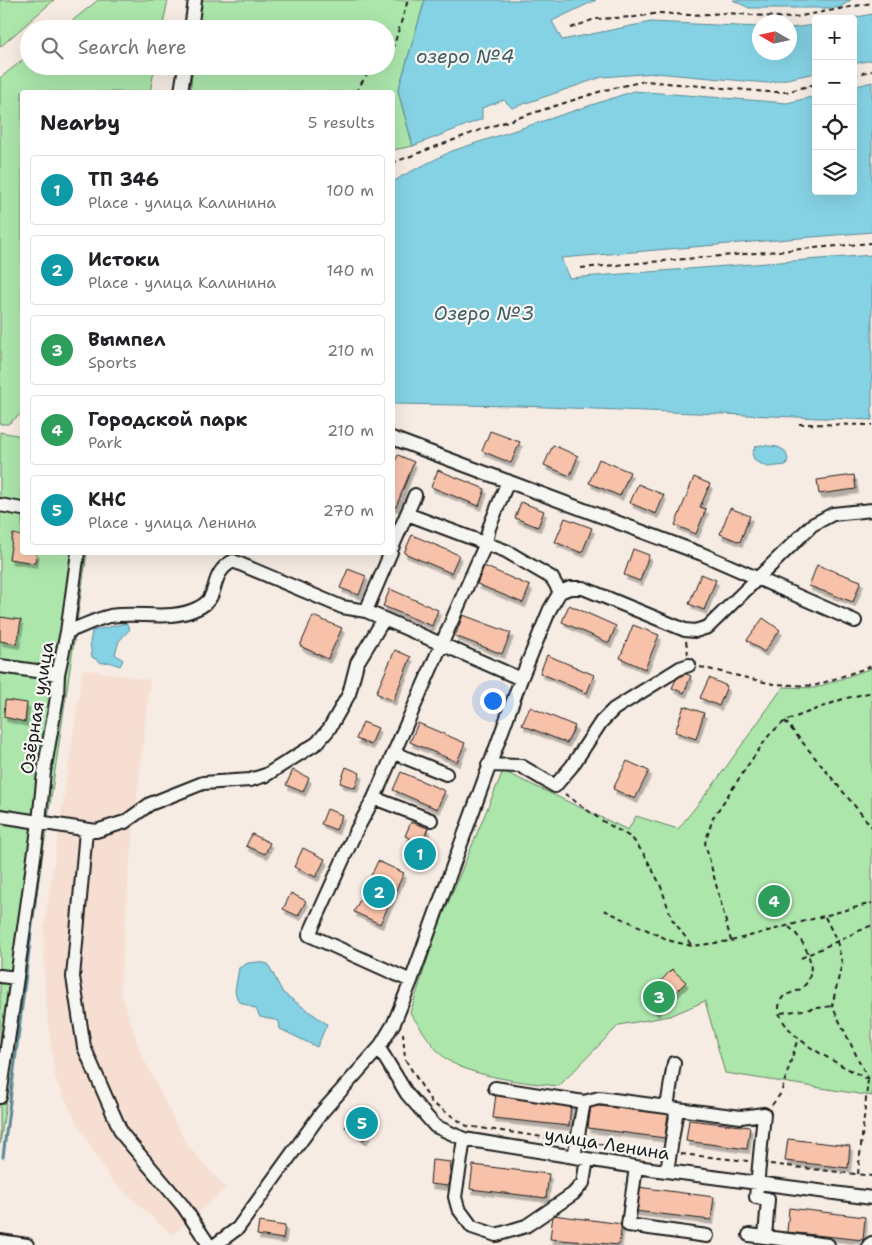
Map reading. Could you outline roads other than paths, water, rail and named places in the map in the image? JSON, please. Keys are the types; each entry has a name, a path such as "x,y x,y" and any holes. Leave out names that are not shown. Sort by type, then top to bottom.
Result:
{"street":[{"path":"192,20 195,0"},
{"path":"181,90 184,75"},
{"path":"395,439 693,550 855,621"},
{"path":"411,981 309,935 355,833 374,798 442,645 486,543 489,528 508,481"},
{"path":"395,541 415,495"},
{"path":"0,505 20,508"},
{"path":"215,1245 238,1228 311,1126 341,1089 379,1048 394,1023 521,679 550,610 560,592 577,587 590,589 655,619 685,630 695,631 708,627 812,525 833,514 872,510"},
{"path":"407,514 506,551 552,578 560,592"},
{"path":"67,632 78,555"},
{"path":"390,555 366,611 521,679"},
{"name":"Озёрная улица","path":"0,1097 39,822 44,772 57,697 58,674 67,632 109,616 172,616 198,608 208,602 218,573 233,561 342,607 366,611"},
{"path":"0,816 86,831 96,831 125,822 150,804 203,783 250,780 266,775 317,743 340,712 349,694 357,663 384,619"},
{"path":"488,765 521,766 555,786 572,766 601,722 614,709 680,668 689,665"},
{"path":"0,666 58,674"},
{"path":"394,753 446,774"},
{"path":"374,798 431,820"},
{"path":"86,831 73,977 84,1047 122,1134 182,1206 209,1245"},
{"path":"0,976 17,978"},
{"name":"улица Ленина","path":"379,1048 407,1094 435,1126 464,1139 636,1167 872,1198"},
{"path":"666,1171 674,1063"},
{"path":"495,1088 584,1102 599,1098 741,1117 764,1114 756,1198 768,1200 765,1237"},
{"path":"574,1157 584,1102"},
{"path":"464,1139 455,1197 458,1208 472,1227 496,1235 526,1226 573,1194 583,1183 587,1159"},
{"path":"636,1167 628,1225 708,1236"},
{"path":"749,1235 828,1245"},
{"path":"0,1241 27,1245"},
{"path":"869,1245 872,1242"}],"water":[{"name":"озеро №4","path":"425,0 596,0 552,21 562,40 651,22 752,27 752,60 797,60 797,27 812,25 812,74 767,83 655,73 602,77 512,108 504,100 482,108 482,119 413,146 398,91"},
{"path":"733,0 851,0 839,8 749,8"},
{"path":"872,14 872,60 857,63 857,60 857,17"},
{"name":"Озеро №3","path":"872,82 872,232 561,258 569,278 872,255 872,420 520,406 395,404 395,181 452,151 634,91 787,103 812,97 812,195 857,195 857,86"},
{"path":"760,445 778,447 785,451 788,459 786,465 768,467 755,461 752,454 755,447"},
{"path":"126,623 130,629 119,641 115,654 123,660 120,666 109,662 102,663 92,657 90,643 92,631"},
{"path":"259,962 268,964 283,993 327,1024 317,1047 280,1029 279,1021 260,1017 256,1009 238,1001 235,991 239,968 248,963"}],"waterway":[{"path":"3,1157 41,854"}],"place":[{"name":"ТП 346","path":"420,854"},
{"name":"Истоки","path":"379,892"},
{"name":"Городской парк","path":"774,901"},
{"name":"Вымпел","path":"659,997"},
{"name":"КНС","path":"362,1123"}]}
